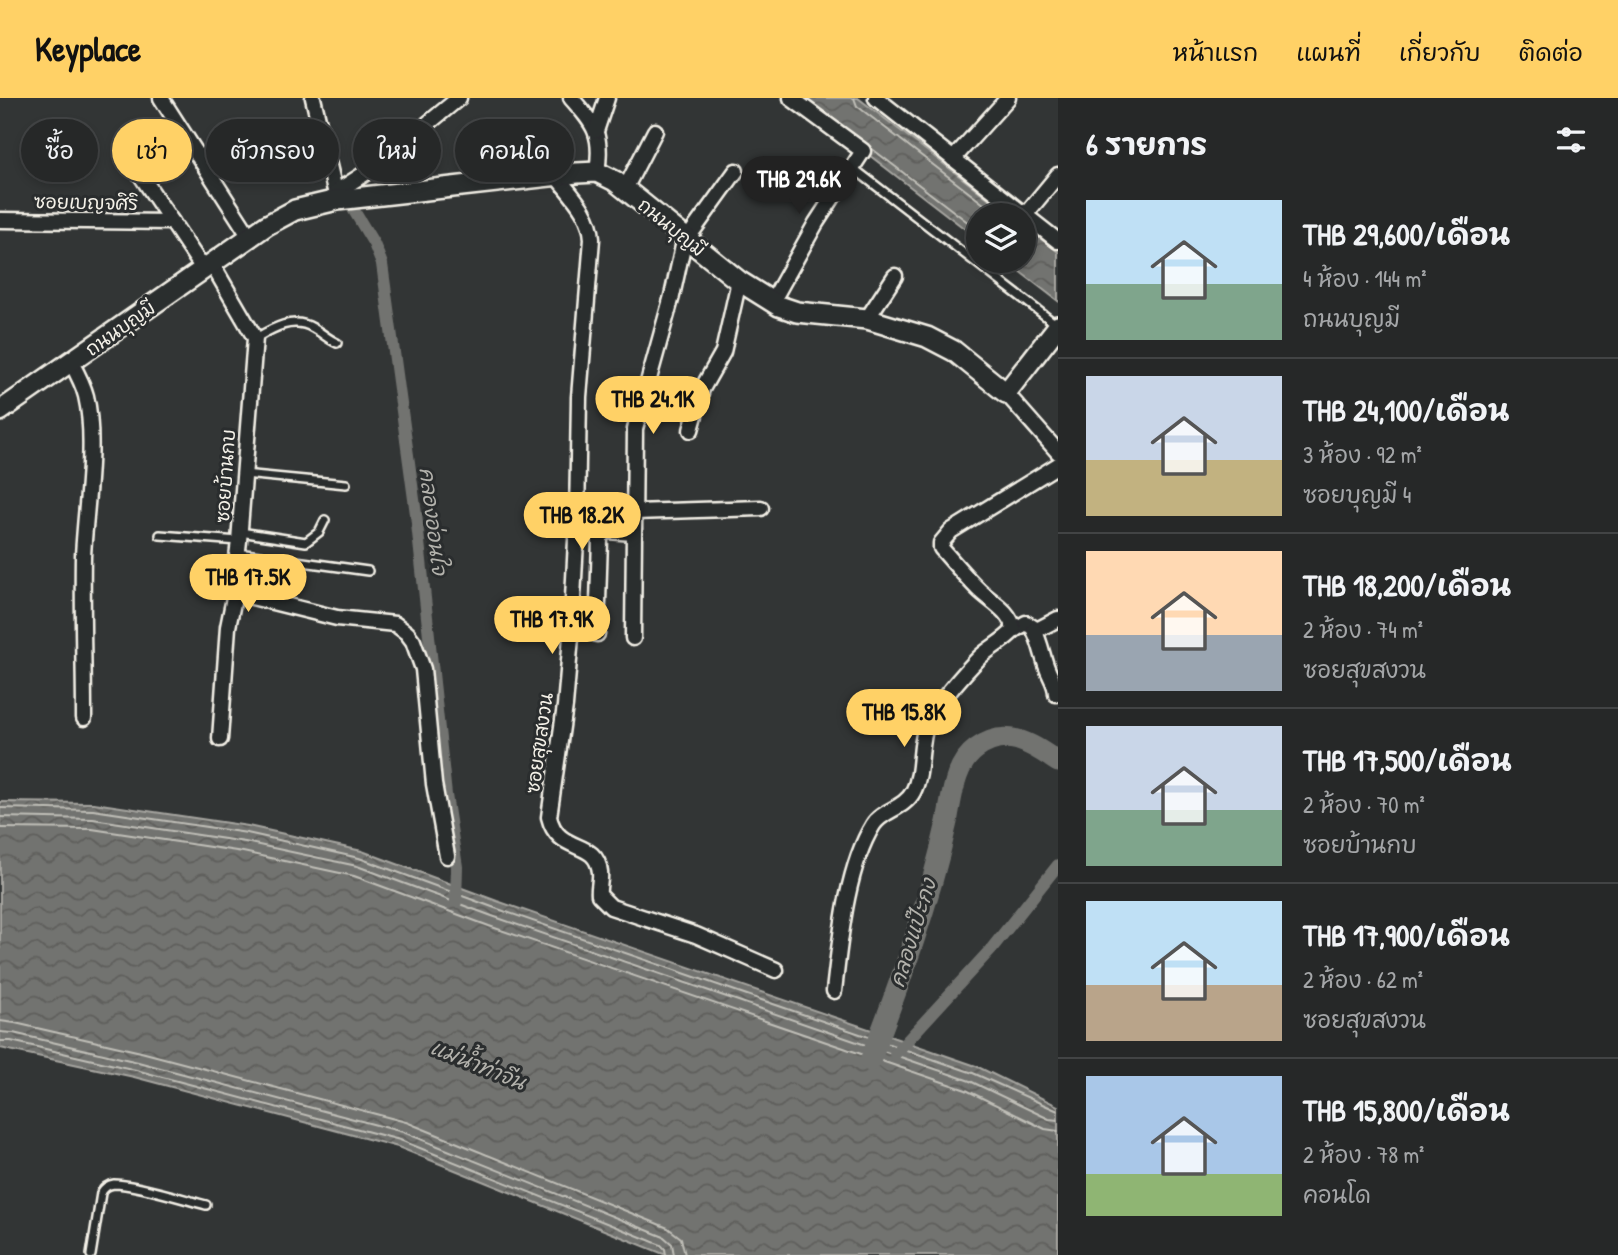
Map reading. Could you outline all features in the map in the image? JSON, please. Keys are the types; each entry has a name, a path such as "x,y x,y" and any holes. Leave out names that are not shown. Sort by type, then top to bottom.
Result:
{"street":[{"path":"161,98 250,237"},
{"path":"313,98 337,196 459,98"},
{"path":"571,98 596,131 600,152 597,172"},
{"path":"596,131 607,98"},
{"path":"772,302 816,223 863,151 791,98"},
{"path":"953,159 1008,98"},
{"path":"884,100 1010,203"},
{"path":"625,189 655,131"},
{"path":"634,638 635,429 686,238 736,171"},
{"name":"ถนนบุญมี","path":"574,175 597,172 625,189 740,281 772,302 797,312 867,319 915,333 954,351 1006,393 1058,452"},
{"path":"1035,203 1058,175"},
{"name":"ซอยเบญจศิริ","path":"145,182 172,222 208,267"},
{"name":"ถนนบุญมี","path":"0,411 250,237 295,210 337,196 499,182"},
{"name":"ซอยสุขสงวน","path":"561,182 587,216 592,239 579,397 577,521 571,637 565,706 549,817 551,829 565,841 587,850 591,855 600,871 599,895 611,907 696,935 776,970"},
{"name":"ซอยเบญจศิริ","path":"0,220 172,222"},
{"path":"1036,224 1058,241"},
{"path":"208,267 255,338"},
{"path":"867,319 895,276"},
{"path":"691,430 702,389 723,352 740,281"},
{"path":"1006,393 1058,326"},
{"name":"ซอยบ้านกบ","path":"220,739 229,627 236,588 234,581 255,338"},
{"path":"71,362 87,398 89,419 90,449 83,558 84,718"},
{"path":"1013,630 1012,622 1003,610 980,591 941,548 941,543 951,531 1058,465"},
{"path":"634,512 761,508"},
{"path":"597,634 602,533 634,533"},
{"path":"236,588 244,594 337,618 396,624 407,633 413,641 423,669 434,784 447,856"},
{"path":"1034,630 1058,619"},
{"path":"834,991 846,904 864,842 876,820 898,808 912,794 919,776 920,756 928,722 959,680 982,655 1026,623 1034,630 1041,644 1056,694"}],"lane":[{"path":"852,167 1058,326"},
{"path":"255,338 275,326 289,323 313,328 324,338 337,344"},
{"path":"244,474 346,484"},
{"path":"160,535 239,542 306,542 319,532 325,520"},
{"path":"239,542 368,571"},
{"path":"91,1255 101,1193 106,1186 126,1186 206,1205"}],"water":[{"path":"795,98 858,98 994,203 966,203 966,230"},
{"path":"1036,235 1058,252 1058,301 1022,273 1036,273"},
{"name":"แม่น้ำท่าจีน","path":"0,802 94,803 248,826 362,851 497,901 976,1066 1058,1106 1058,1255 666,1255 398,1147 134,1077 0,1048"}],"waterway":[{"name":"คลองอ่อนใจ","path":"353,209 374,244 382,264 416,514 446,795 457,867 456,902"},
{"name":"คลองแป๊ะกง","path":"870,1061 923,913 940,853 955,782 963,764 976,749 987,742 1008,738 1028,744 1058,762"},
{"path":"895,1054 992,948 1058,865"}]}
